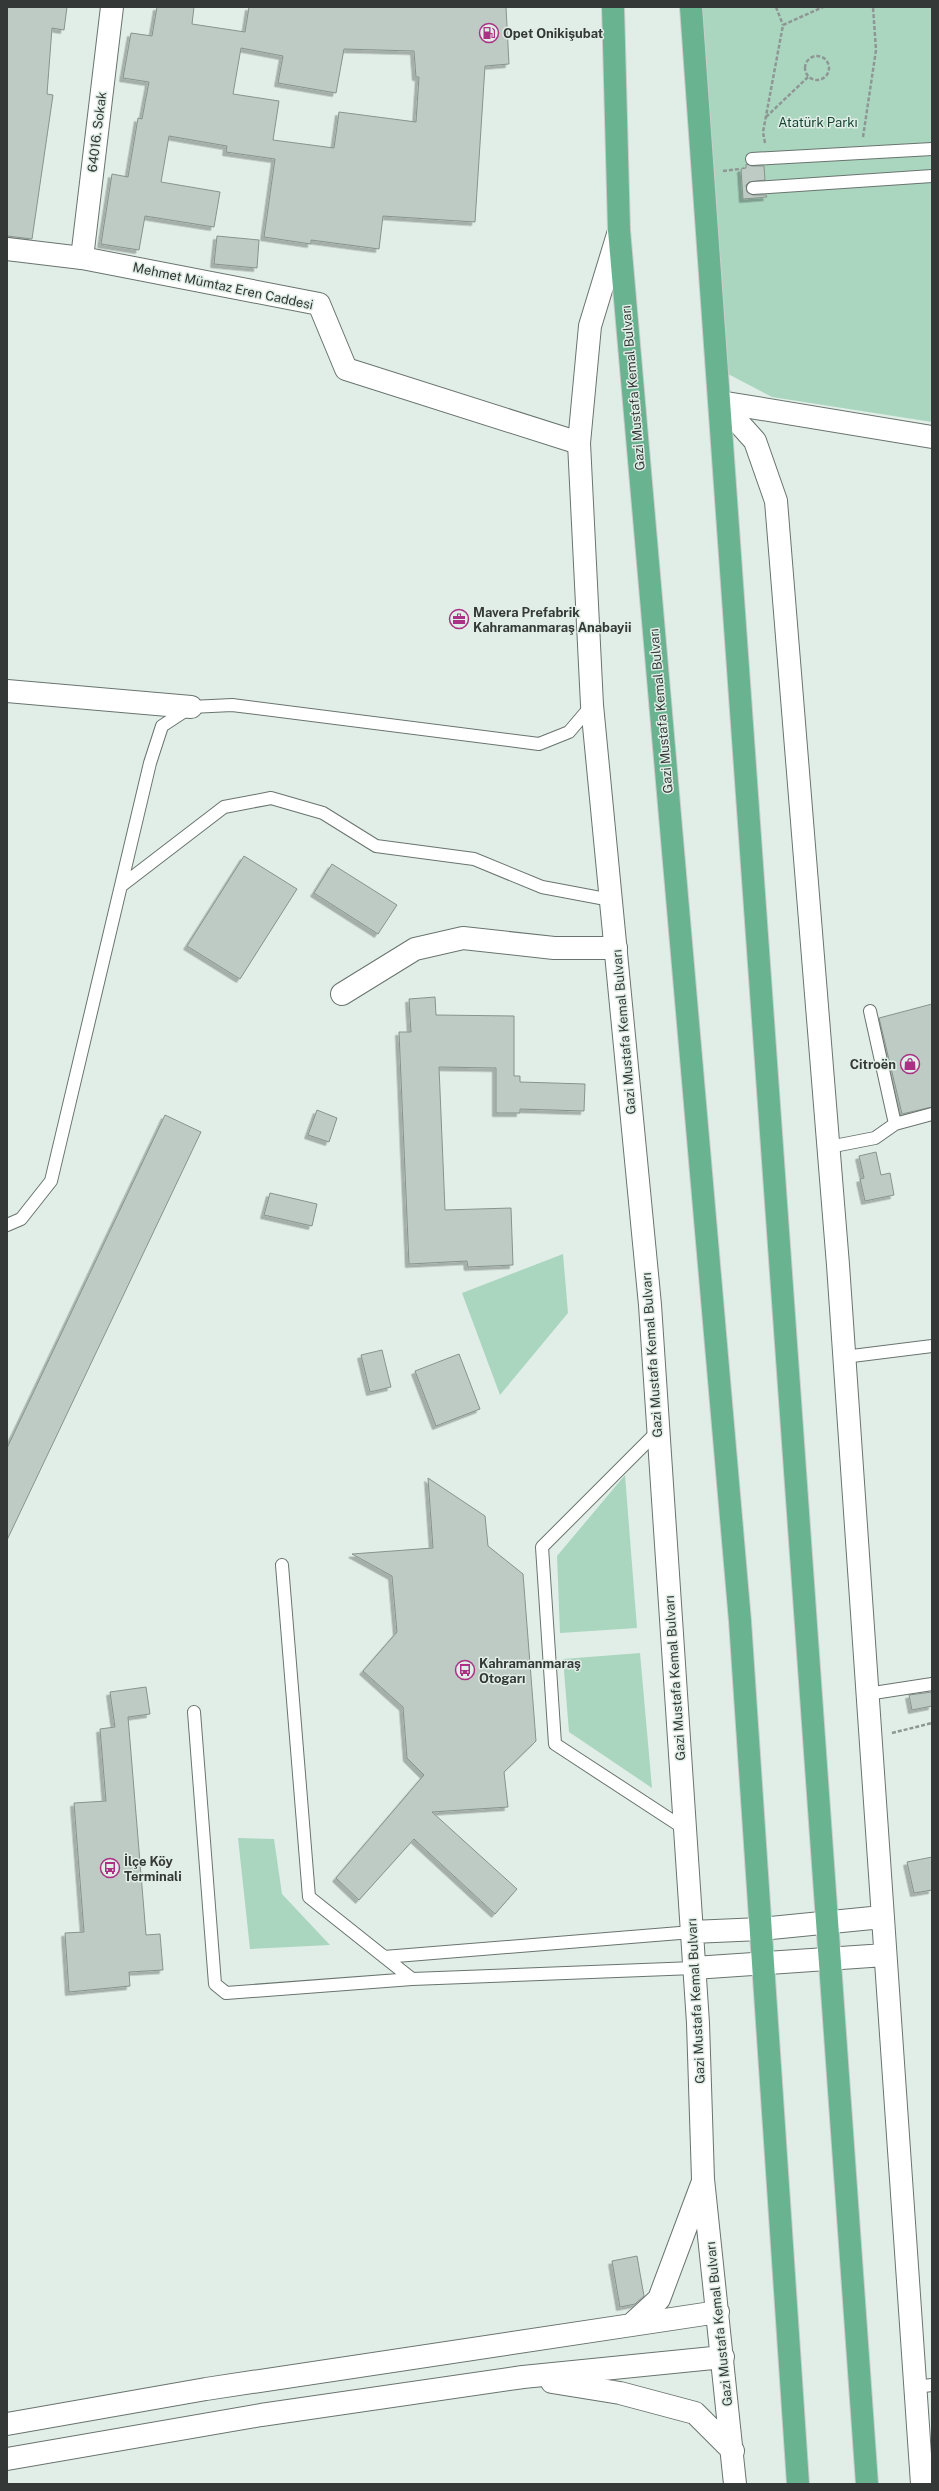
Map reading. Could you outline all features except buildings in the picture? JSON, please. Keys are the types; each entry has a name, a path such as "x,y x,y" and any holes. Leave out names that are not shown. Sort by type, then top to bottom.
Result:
{"highway":[{"path":"691,7 867,2484"},
{"name":"Gazi Mustafa Kemal Bulvarı","path":"612,8 619,230 739,1605 798,2484"}],"street":[{"name":"64016. Sokak","path":"82,258 112,7"},
{"name":"Gazi Mustafa Kemal Bulvarı","path":"619,230 590,326 579,443 592,705 650,1305 698,2023 703,2179 733,2452 735,2484"},
{"name":"Mehmet Mümtaz Eren Caddesi","path":"7,249 82,258 319,304 346,369 579,443"},
{"path":"720,402 932,437"},
{"path":"720,402 755,441 776,501 829,1147 882,1917 923,2386 922,2484"},
{"path":"7,691 191,707"},
{"path":"342,994 415,949 463,938 554,948 616,948"},
{"path":"692,1932 761,1929 882,1917"},
{"path":"694,1968 764,1965 885,1955"},
{"path":"633,2323 660,2299 703,2179"},
{"path":"7,2424 206,2389 633,2323 718,2312"},
{"path":"7,2459 261,2415 523,2377 723,2357"},
{"path":"523,2377 620,2393 696,2413 733,2452"}],"lane":[{"path":"752,159 861,151 932,149"},
{"path":"753,188 932,176"},
{"path":"7,1225 21,1219 51,1181 150,763 162,726 191,707 232,706 539,744 569,732 592,705"},
{"path":"121,886 224,807 272,798 323,813 376,846 474,859 542,887 611,900"},
{"path":"870,1011 895,1124"},
{"path":"829,1147 875,1138 895,1124 932,1114"},
{"path":"844,1357 932,1346"},
{"path":"658,1432 542,1547 555,1744 685,1829"},
{"path":"282,1565 309,1897 412,1979"},
{"path":"867,1694 932,1684"},
{"path":"194,1712 215,1984 226,1994 412,1979 694,1968"},
{"path":"384,1957 692,1932"}],"path":[{"path":"703,174 769,166 763,132 783,25 776,7"},
{"path":"783,25 823,7"},
{"path":"861,151 876,50 872,7"},
{"path":"820,56 827,61 829,69 826,76 815,80 808,77 804,65 809,58 820,56"},
{"path":"766,117 808,77"},
{"path":"870,1738 932,1723"}],"green space":[{"name":"Atatürk Parkı","path":"695,7 932,7 932,422 772,397 726,373"},
{"path":"563,1254 568,1313 500,1395 462,1293"},
{"path":"625,1475 637,1628 560,1633 557,1556"},
{"path":"640,1653 652,1788 569,1732 563,1659"},
{"path":"238,1838 274,1839 282,1894 330,1945 250,1949"}],"place":[{"name":"Opet Onikişubat","path":"489,33"},
{"name":"Mavera Prefabrik Kahramanmaraş Anabayii","path":"459,619"},
{"name":"Citroën","path":"910,1064"},
{"name":"Kahramanmaraş Otogarı","path":"465,1670"},
{"name":"İlçe Köy Terminali","path":"110,1868"}]}
